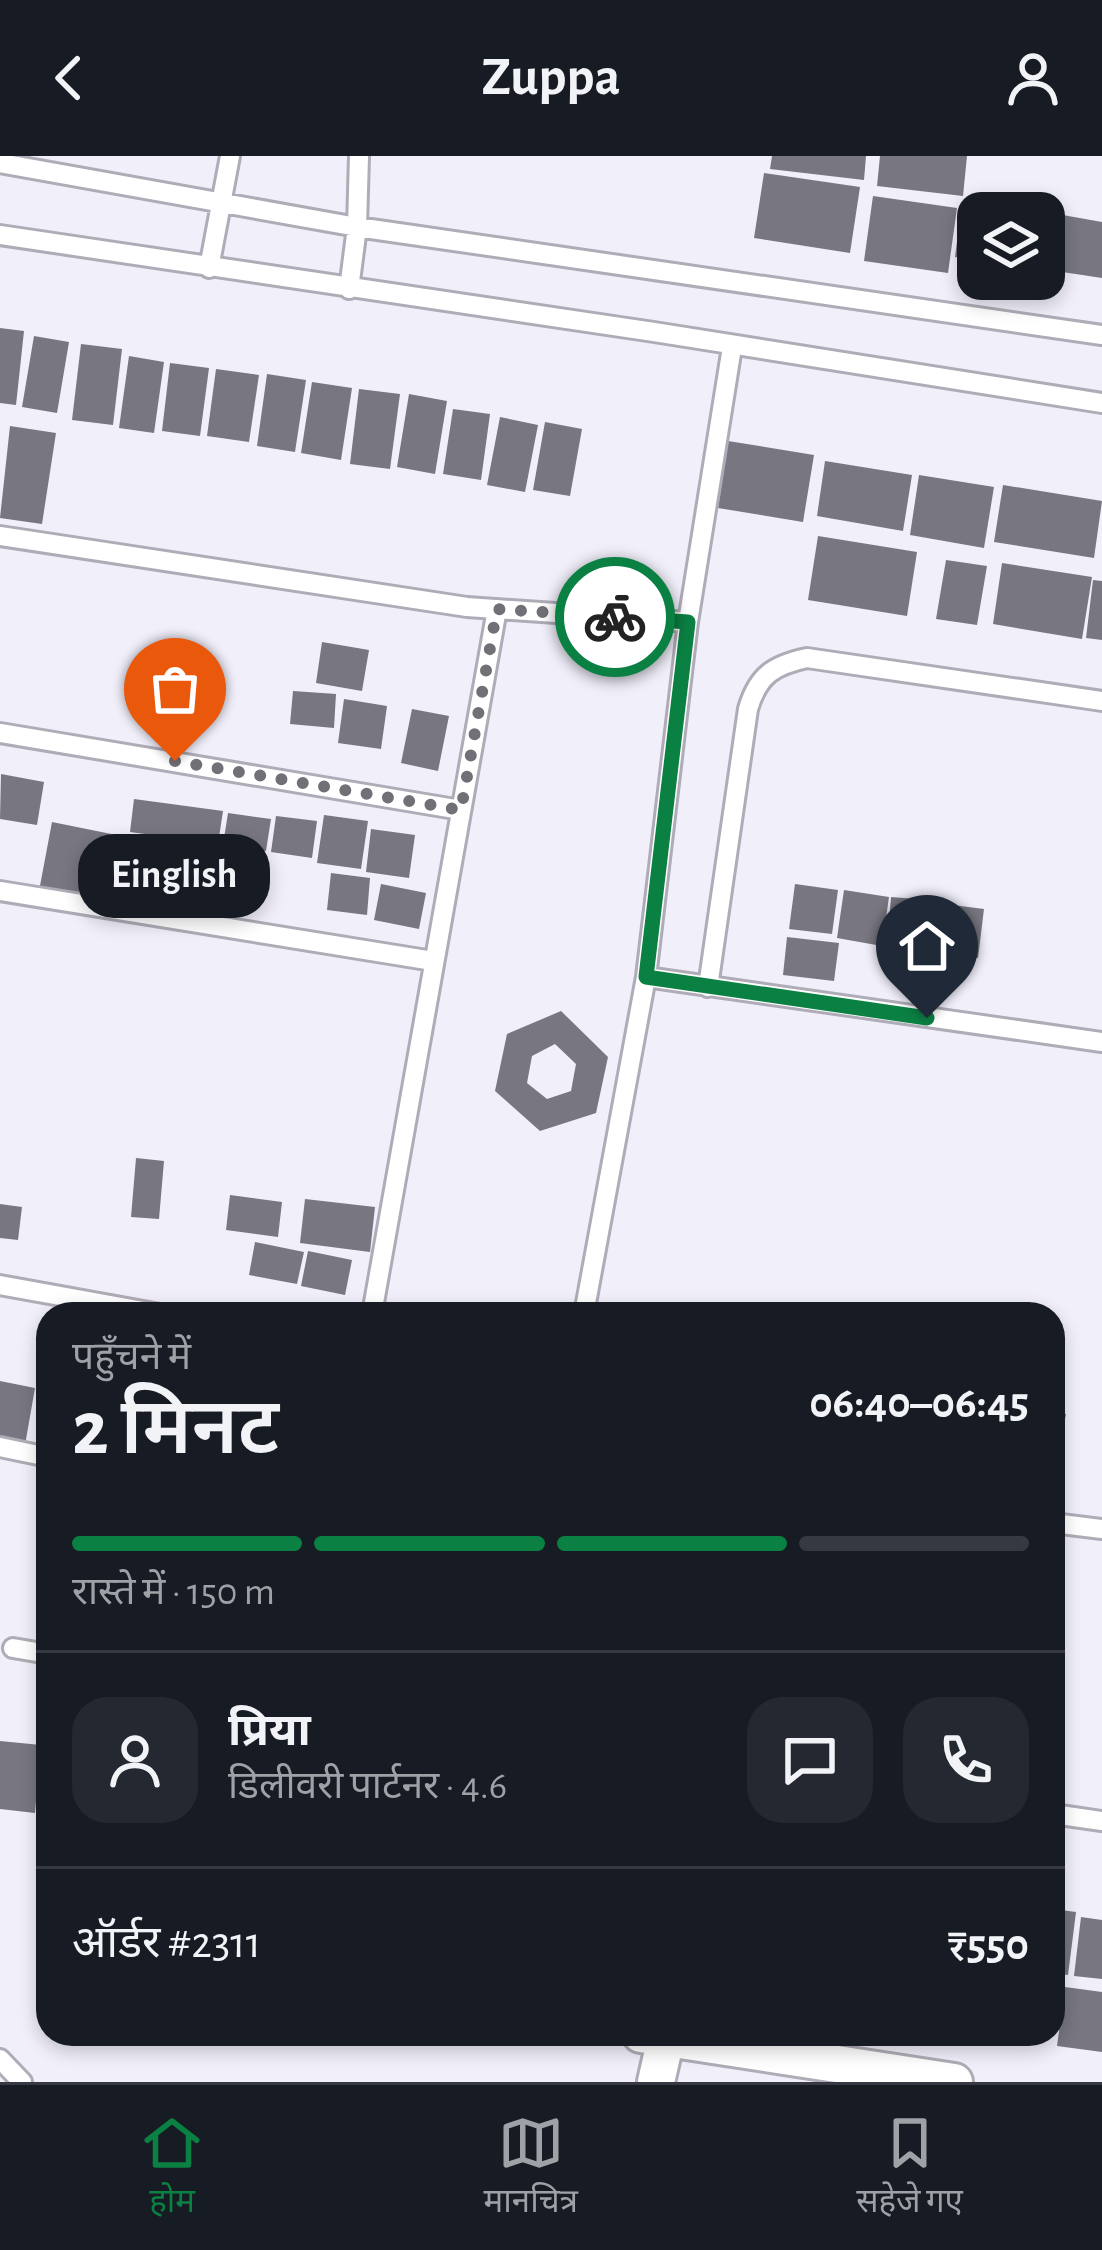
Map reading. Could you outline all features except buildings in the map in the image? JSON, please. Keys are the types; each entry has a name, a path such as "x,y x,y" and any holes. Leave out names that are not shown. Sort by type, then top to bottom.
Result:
{"street":[{"path":"654,2046 656,2082"},
{"path":"718,2046 954,2082"}],"lane":[{"path":"209,268 230,156"},
{"path":"350,289 358,156"},
{"path":"0,164 357,227 1102,335"},
{"path":"0,235 1102,404"},
{"path":"586,1302 646,977 688,622 732,347"},
{"path":"0,536 497,609 688,622"},
{"path":"373,1302 497,609"},
{"path":"708,987 748,709 766,673 807,658 1102,701"},
{"path":"0,733 461,810"},
{"path":"0,891 433,961"},
{"path":"646,977 1102,1042"},
{"path":"0,1285 94,1302"},
{"path":"0,1448 36,1455"},
{"path":"1065,1524 1102,1528"},
{"path":"13,1648 36,1652"},
{"path":"1065,1816 1102,1821"},
{"path":"0,2059 22,2082"}],"way so far":[{"path":"175,761 461,810 497,609 615,617"}],"place":[{"name":"Einglish","path":"175,761"}],"route":[{"path":"615,617 688,622 646,977 927,1018"}]}
